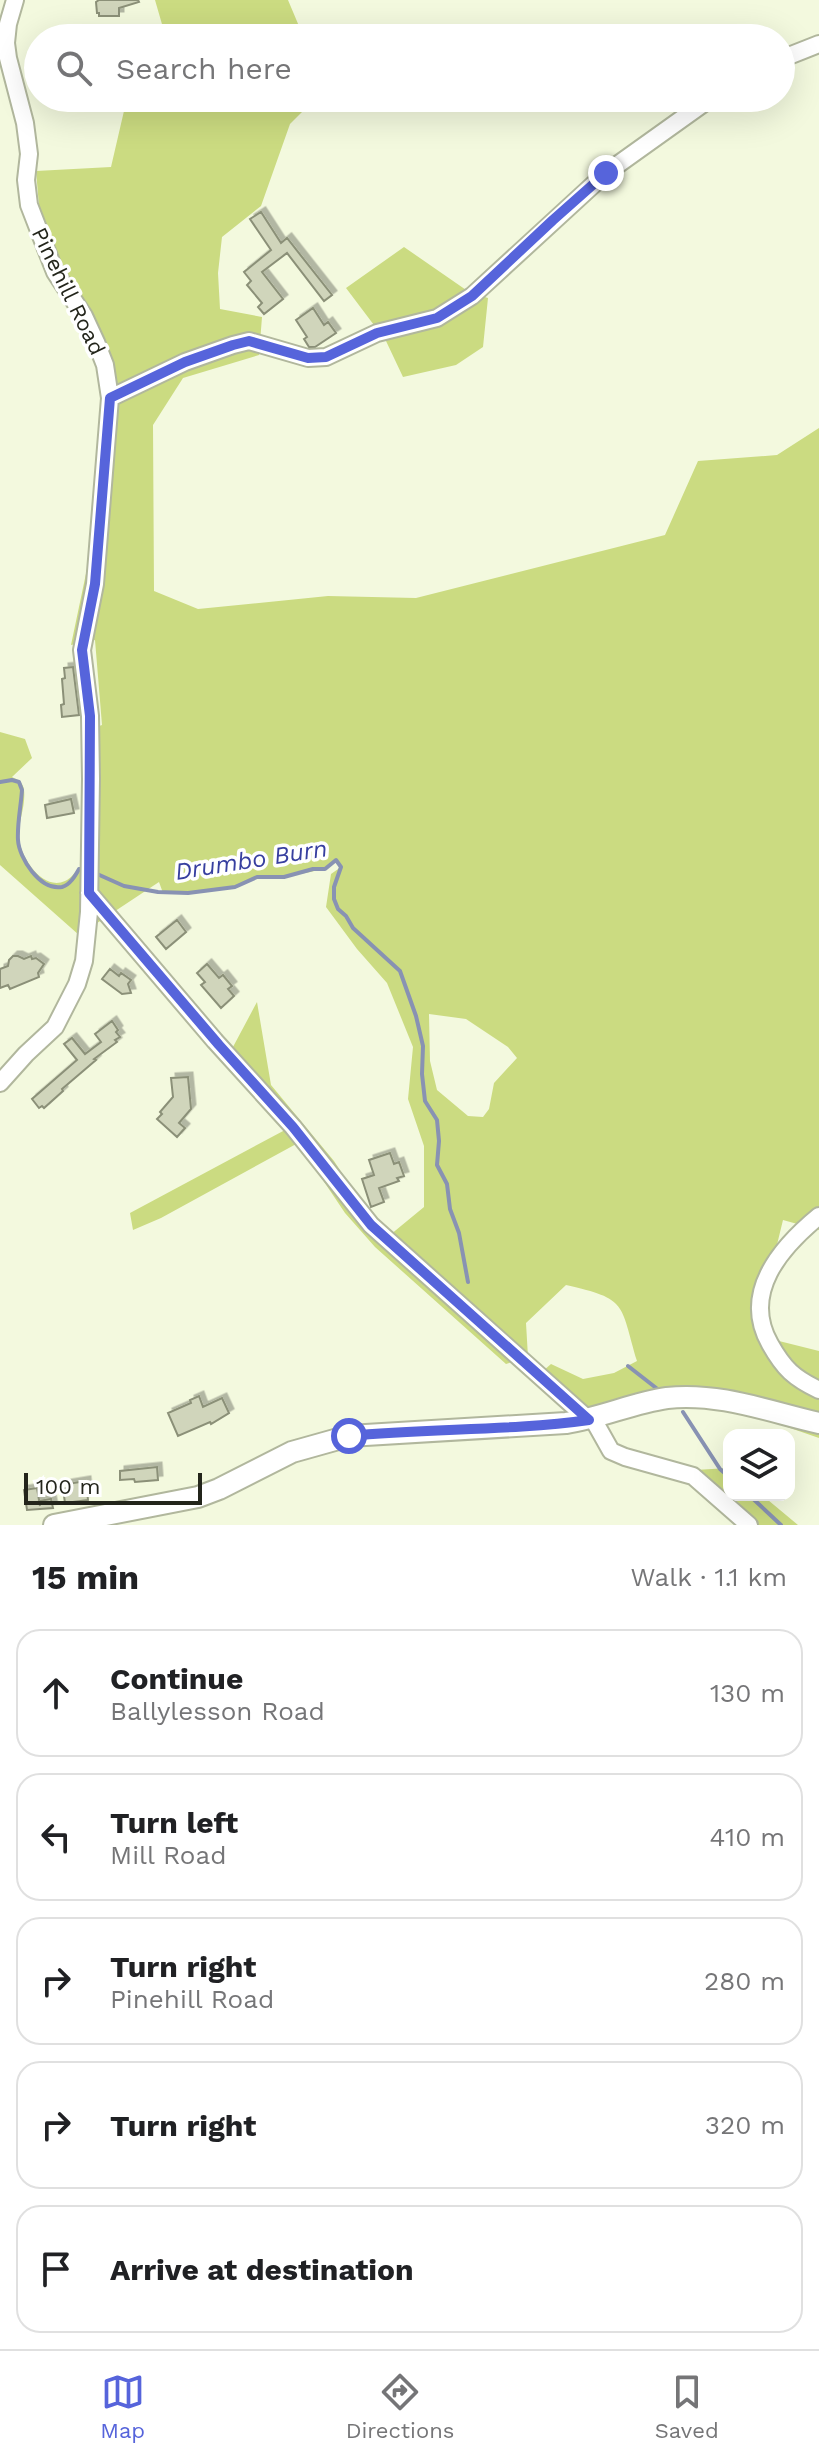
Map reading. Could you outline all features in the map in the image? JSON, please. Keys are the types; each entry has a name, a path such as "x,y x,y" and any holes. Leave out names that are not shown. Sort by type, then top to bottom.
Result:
{"main road":[{"path":"54,1525 198,1497 292,1452 349,1436 591,1419 646,1402 697,1397 773,1410 819,1423"}],"street":[{"name":"Pinehill Road","path":"0,1083 55,1027 77,984 84,961 89,879 90,716 82,650 95,584 110,398 105,365 96,342 84,316 55,272 29,205 26,180 29,154 25,123 6,43 15,0"},
{"path":"795,53 819,44"},
{"path":"110,398 185,362 249,341 308,358 326,357 377,333 437,318 472,296 606,173 691,112"},
{"path":"89,879 219,1045 293,1127 371,1225 591,1419 611,1451 693,1476 749,1525"},
{"path":"819,1216 786,1245 766,1278 759,1304 759,1322 780,1362 794,1377 819,1390"}],"green space":[{"path":"155,0 288,0 298,24 162,24"},
{"path":"124,112 302,112 290,124 261,206 222,237 218,273 220,309 262,317 259,355 183,378 153,425 154,591 198,609 328,596 416,598 665,535 698,461 777,455 819,428 819,1230 783,1220 755,1335 819,1351 819,1438 764,1419 703,1407 587,1410 543,1371 551,1364 583,1379 614,1373 637,1361 618,1306 601,1295 566,1285 526,1323 528,1357 506,1364 375,1247 345,1213 298,1143 161,1218 133,1230 130,1213 285,1130 226,1060 257,1002 271,1085 334,1161 372,1219 390,1235 424,1207 424,1146 408,1099 413,1047 387,983 326,907 331,874 341,867 337,860 310,872 256,878 214,890 163,893 159,882 79,935 0,865 0,732 25,739 32,758 12,777 23,785 24,790 19,840 24,856 42,877 57,883 67,880 83,865 86,731 102,725 95,640 71,645 88,564 104,400 100,368 59,273 40,217 36,171 111,167","holes":["429,1014 466,1019 508,1047 517,1058 494,1083 489,1109 483,1117 468,1116 437,1090 430,1061"]},
{"path":"404,247 469,292 488,298 483,347 456,365 403,377 386,341 346,288"},
{"path":"723,1468 723,1495 695,1470"},
{"path":"729,1501 769,1501 798,1525 756,1525"}],"building":[{"path":"96,2 139,2 119,8 119,16 99,16"},
{"path":"261,212 281,243 287,238 332,295 324,301 287,253 262,272 283,299 264,314 258,307 262,303 247,285 251,281 244,272 271,250 250,219"},
{"path":"313,308 324,325 328,322 336,333 315,347 309,347 304,339 307,337 296,320"},
{"path":"73,667 79,715 62,717 64,668"},
{"path":"71,799 74,813 47,818 45,805"},
{"path":"177,920 186,932 166,949 156,937"},
{"path":"13,956 24,959 31,956 44,964 39,977 10,989 8,985 0,988 0,969 8,966"},
{"path":"207,964 219,978 223,975 232,986 228,989 234,996 221,1008 201,985 205,982 197,973"},
{"path":"110,969 131,980 128,984 131,993 122,994 102,979"},
{"path":"112,1021 120,1037 115,1040 117,1042 94,1059 44,1108 39,1108 32,1099 77,1060 64,1044 72,1038 85,1054 101,1042 95,1034"},
{"path":"188,1077 191,1109 179,1123 185,1128 177,1137 157,1119 173,1097 171,1078"},
{"path":"390,1153 394,1164 399,1162 404,1176 379,1188 384,1202 371,1207 362,1179 374,1175 369,1160"},
{"path":"199,1396 203,1407 222,1398 229,1413 211,1424 178,1436 168,1413"},
{"path":"157,1467 158,1480 120,1480 120,1471"},
{"path":"86,1481 88,1500 65,1503 63,1489 67,1488 67,1484"},
{"path":"37,1488 39,1501 51,1499 53,1508 27,1510 24,1490"}],"waterway":[{"name":"Drumbo Burn","path":"0,782 19,782 22,790 18,840 22,856 32,872 46,884 62,887 79,869 86,871"},
{"name":"Drumbo Burn","path":"95,873 124,886 188,893 235,887 257,877 284,877 325,869 336,860 341,867 334,887 338,909 353,928 400,971 416,1016 423,1046 425,1101 437,1120 437,1165 447,1184 468,1282"},
{"name":"Drumbo Burn","path":"628,1366 660,1391"},
{"name":"Drumbo Burn","path":"683,1412 723,1472"},
{"name":"Drumbo Burn","path":"755,1501 781,1525"}],"route":[{"path":"349,1436 589,1420 371,1225 293,1127 89,893 90,716 82,650 95,584 110,398 185,362 249,341 308,358 326,357 377,333 437,318 472,296 606,173"}]}
